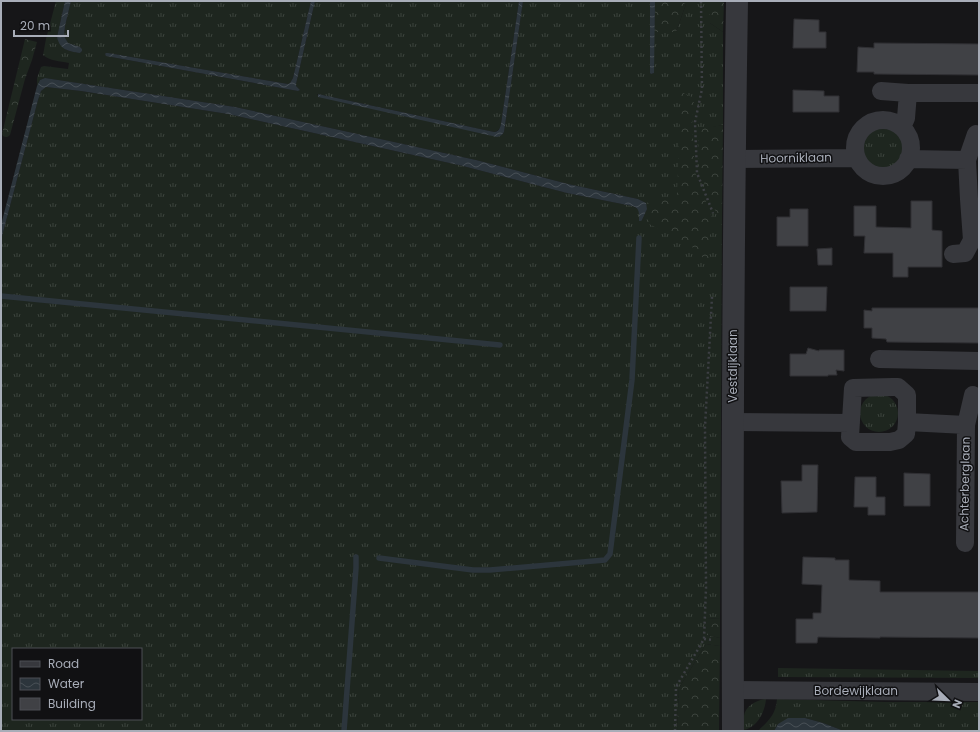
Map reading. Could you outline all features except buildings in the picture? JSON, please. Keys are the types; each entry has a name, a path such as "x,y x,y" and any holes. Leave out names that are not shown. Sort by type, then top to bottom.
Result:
{"street":[{"name":"Vestdijklaan","path":"733,731 733,422 737,1"},
{"path":"881,91 908,93 979,93"},
{"path":"902,127 906,118 908,93"},
{"path":"882,120 892,121 902,127 910,142 910,151 908,159 902,168 892,174 882,176 871,173 862,167 856,158 855,148 857,137 863,128 872,122 882,120"},
{"path":"953,254 965,253 972,240 967,160 976,134"},
{"name":"Hoorniklaan","path":"735,159 856,158"},
{"path":"908,159 967,160"},
{"path":"879,359 979,361"},
{"path":"898,388 902,359"},
{"path":"853,388 898,388 907,395 906,434 898,440 890,442 856,442 850,437 853,388"},
{"name":"Achterberglaan","path":"965,543 966,425 973,395"},
{"path":"733,422 851,423"},
{"name":"Achterberglaan","path":"907,422 966,425"},
{"name":"Bordewijklaan","path":"733,690 979,692"}],"path":[{"path":"702,1 702,89 694,122 697,173 714,214"},
{"path":"675,731 676,687 704,639 706,588 705,427 712,291"}],"green space":[{"path":"56,1 65,1 57,37 66,49 80,53 82,49 68,43 64,36 71,1 311,1 293,78 288,84 108,53 105,54 106,56 298,91 300,90 296,84 315,1 519,1 501,124 497,131 494,132 317,95 502,135 504,132 523,1 650,1 651,74 654,73 654,32 676,32 686,4 680,1 710,1 710,23 723,32 723,125 698,130 717,214 722,215 720,619 707,618 707,635 720,638 720,646 706,644 679,688 677,731 1,731 1,240 41,91 46,87 81,91 228,114 463,166 567,193 632,206 638,209 642,220 647,209 646,203 638,199 568,184 476,160 235,107 45,78 40,80 37,86 37,78 41,67 44,66 68,69 69,63 52,60 43,55"},
{"path":"655,1 680,1 686,4 676,32 654,32"},
{"path":"710,1 724,1 723,32 710,23"},
{"path":"25,39 37,42 25,79 10,135 5,137 2,134"},
{"path":"681,92 694,98 692,125 695,172 711,215 709,259 699,256 690,244 647,223 646,203 677,196"},
{"path":"723,125 722,215 717,215 699,171 698,129"},
{"path":"883,128 898,134 904,149 898,164 883,170 868,164 862,149 868,134"},
{"path":"879,394 892,400 898,413 892,426 879,432 866,426 860,413 866,400"},
{"path":"707,618 720,619 720,638 707,635"},
{"path":"706,644 720,646 719,731 677,731 679,688"},
{"path":"778,668 979,671 979,678 778,677"},
{"path":"766,699 764,709 759,719 748,729 743,730 745,712 749,706 755,702"},
{"path":"777,699 885,702 979,702 979,731 844,731 805,718 778,724 774,731 758,731 773,714"}],"water":[{"path":"65,1 71,1 64,36 68,43 82,49 80,53 65,49 58,41 57,37"},
{"path":"311,1 315,1 296,84 300,90 298,91 106,56 105,54 108,53 288,84 293,78"},
{"path":"519,1 523,1 504,132 500,136 497,137 318,97 318,94 494,132 497,131 501,124"},
{"path":"650,1 655,1 654,73 651,74 650,73"},
{"path":"45,78 235,107 476,160 568,184 638,199 646,203 647,209 642,220 639,221 638,210 632,206 567,193 463,166 228,114 46,87 41,91 38,100 1,240 1,225 37,86 40,80"},
{"path":"788,718 805,718 844,731 774,731 778,724"}],"waterway":[{"path":"379,558 473,570 490,570 605,560 610,554 632,380 639,238"},
{"path":"1,296 500,345"},
{"path":"344,731 356,557"}]}
